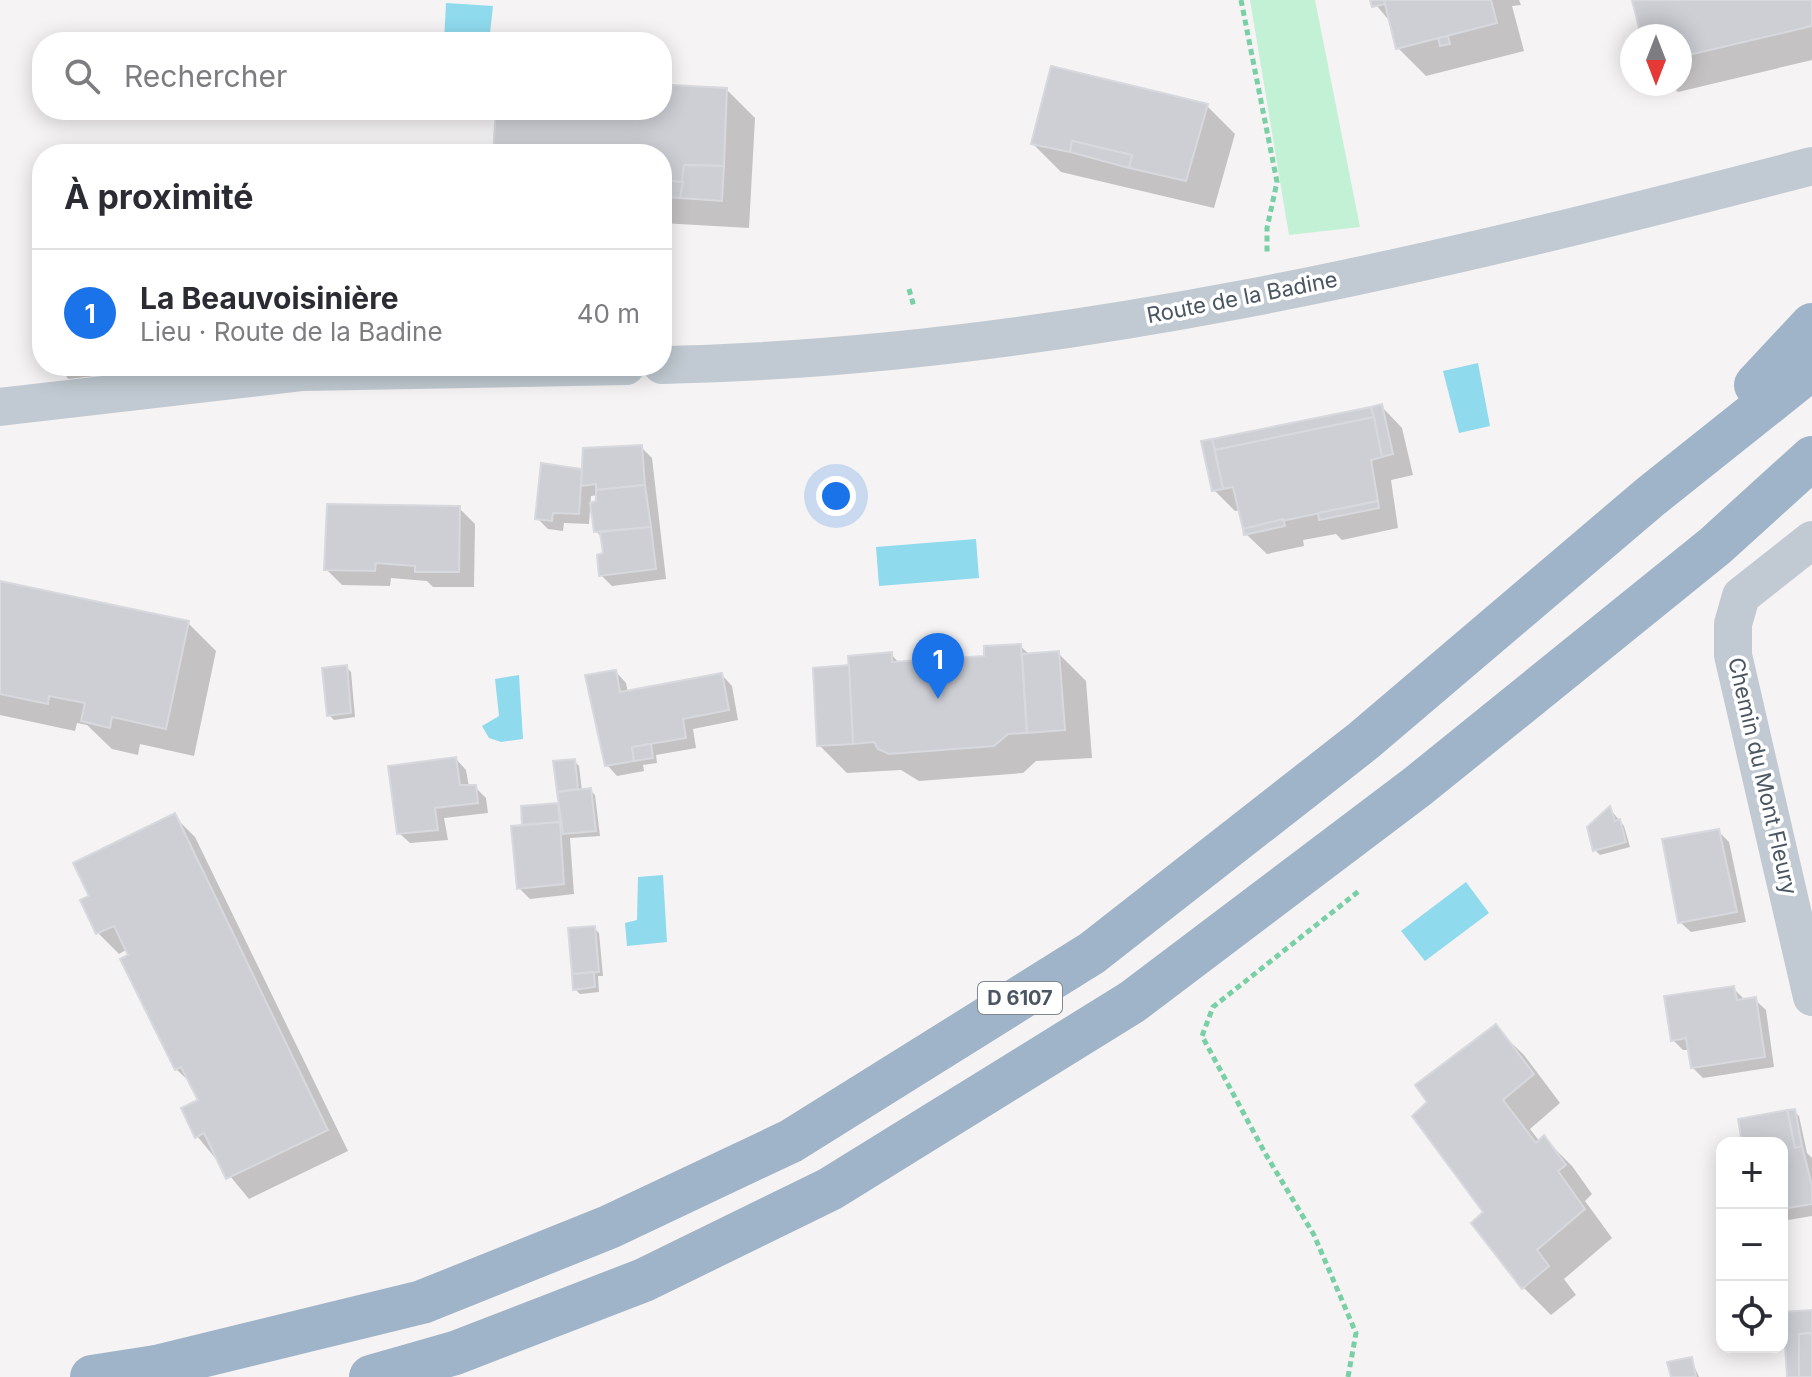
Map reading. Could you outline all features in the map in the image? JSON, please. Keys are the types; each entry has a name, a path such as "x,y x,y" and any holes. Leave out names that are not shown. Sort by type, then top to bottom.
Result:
{"highway":[{"path":"1650,497 1812,325"},
{"name":"D 6107","path":"92,1377 156,1367 422,1302 609,1227 791,1141 1092,953 1363,741 1650,497 1812,368"},
{"name":"D 6107","path":"371,1377 455,1353 644,1280 830,1189 1132,1002 1418,786 1715,546 1812,458"},
{"path":"1715,546 1812,475"}],"street":[{"name":"Route de la Badine","path":"672,364 893,351 1082,328 1528,241 1812,166"},
{"path":"0,407 268,376"},
{"name":"Chemin du Mont Fleury","path":"1812,540 1741,596 1733,624 1733,655 1812,997"}],"path":[{"path":"1241,0 1277,182 1267,228 1267,256"},
{"path":"1213,1007 1202,1036 1265,1153 1314,1235 1356,1333 1348,1377"}],"green space":[{"path":"1250,0 1315,0 1360,227 1289,235"}],"water":[{"path":"446,3 493,6 490,32 445,32"},
{"path":"1478,363 1490,426 1459,433 1443,371"},
{"path":"976,539 979,578 879,586 876,547"},
{"path":"519,675 523,739 501,742 489,738 482,726 499,716 495,679"},
{"path":"663,875 667,942 627,946 625,923 637,920 638,877"},
{"path":"1466,882 1489,913 1425,961 1401,931"}],"building":[{"path":"1370,0 1384,0 1385,4 1372,7"},
{"path":"1384,0 1491,0 1497,23 1396,49"},
{"path":"1632,0 1812,0 1812,26 1692,54 1692,24 1638,24"},
{"path":"1448,36 1450,44 1440,46 1438,38"},
{"path":"1051,66 1208,104 1186,181 1129,168 1132,155 1072,141 1070,152 1031,144"},
{"path":"672,85 727,88 724,166 684,165 683,182 672,181 672,144 494,144 495,120 672,120"},
{"path":"1072,141 1132,155 1129,168 1070,152"},
{"path":"684,165 724,166 722,201 680,198"},
{"path":"672,181 683,182 680,198 672,198"},
{"path":"1382,404 1393,454 1382,457 1371,407"},
{"path":"1371,407 1374,417 1215,450 1212,439"},
{"path":"1374,417 1382,457 1371,460 1378,501 1243,529 1233,487 1223,489 1215,450"},
{"path":"1212,439 1223,489 1212,491 1201,441"},
{"path":"642,445 645,485 596,490 596,484 581,486 583,448"},
{"path":"541,463 582,469 579,514 553,513 552,521 535,519"},
{"path":"645,485 651,527 594,532 590,503 596,501 596,490"},
{"path":"1378,501 1379,508 1319,520 1318,513"},
{"path":"327,504 460,506 459,572 415,572 415,566 376,563 375,571 324,570"},
{"path":"1283,519 1285,526 1244,535 1243,529"},
{"path":"651,527 656,569 599,576 597,555 603,553 600,532"},
{"path":"0,581 189,621 166,729 112,717 110,728 81,721 85,703 49,696 48,704 0,694"},
{"path":"1021,644 1027,733 1008,734 994,746 889,754 878,749 874,742 853,744 848,656 892,652 892,662 984,656 984,646"},
{"path":"1059,651 1065,730 1027,733 1022,654"},
{"path":"347,665 351,713 327,716 322,668"},
{"path":"849,665 853,744 817,746 813,668"},
{"path":"616,670 620,692 722,673 729,710 683,719 686,738 632,747 634,761 605,766 585,675"},
{"path":"651,744 653,758 634,761 632,747"},
{"path":"456,757 460,785 476,785 478,803 435,808 438,830 397,834 388,766"},
{"path":"575,759 578,789 557,792 553,761"},
{"path":"591,788 596,831 563,834 557,792"},
{"path":"558,803 560,822 522,825 521,806"},
{"path":"1610,806 1615,821 1620,819 1626,842 1593,851 1587,827"},
{"path":"175,813 328,1130 226,1179 204,1133 195,1138 181,1108 198,1100 181,1067 175,1070 120,959 128,955 114,926 96,934 80,900 89,896 73,863"},
{"path":"560,822 564,884 517,889 511,826"},
{"path":"1719,829 1737,912 1678,923 1662,839"},
{"path":"595,926 599,972 572,974 568,928"},
{"path":"594,972 595,987 573,990 572,974"},
{"path":"1734,986 1737,1000 1756,997 1765,1057 1691,1068 1686,1038 1671,1041 1664,996"},
{"path":"1496,1024 1534,1074 1503,1100 1536,1143 1544,1135 1566,1165 1558,1171 1585,1209 1537,1250 1549,1266 1522,1289 1471,1223 1483,1212 1412,1116 1427,1102 1415,1085"},
{"path":"1795,1109 1802,1146 1795,1148 1787,1110"},
{"path":"1787,1110 1795,1148 1802,1146 1812,1186 1812,1204 1788,1208 1788,1137 1741,1137 1738,1119"},
{"path":"1812,1310 1812,1333 1799,1334 1799,1377 1787,1377 1788,1312"},
{"path":"1812,1333 1812,1377 1799,1377 1799,1334"},
{"path":"1692,1357 1696,1377 1671,1377 1667,1362"}],"place":[{"name":"La Beauvoisinière","path":"938,699"}]}
